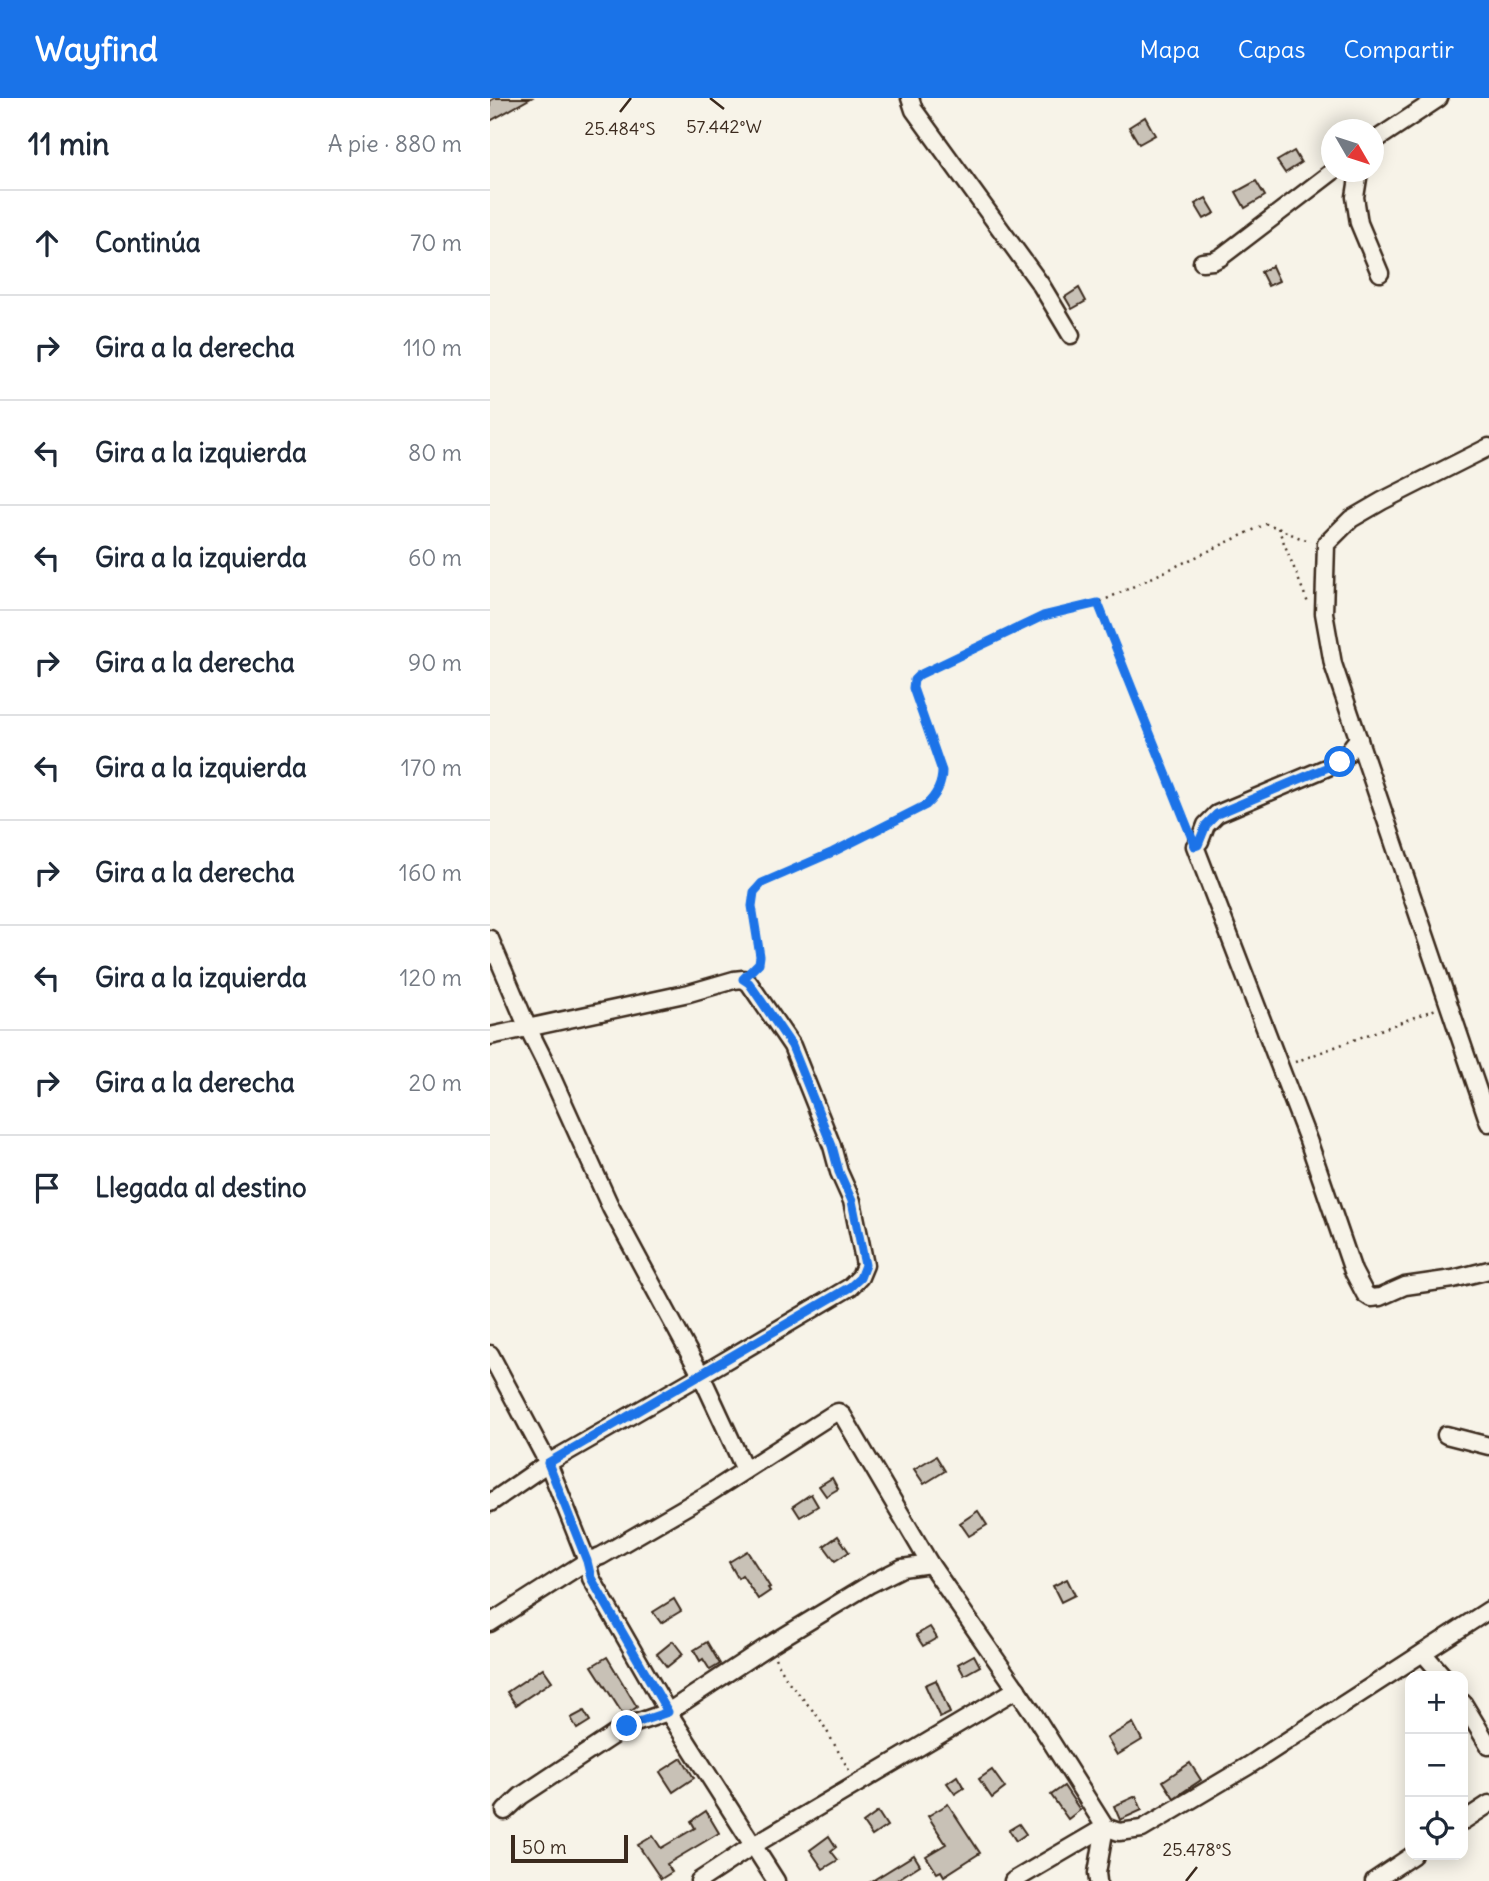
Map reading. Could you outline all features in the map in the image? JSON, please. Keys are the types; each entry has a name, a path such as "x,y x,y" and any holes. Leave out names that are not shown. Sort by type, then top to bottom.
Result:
{"street":[{"path":"910,98 914,110 1041,285 1071,335"},
{"path":"1384,134 1439,98"},
{"path":"1202,262 1221,257 1321,180"},
{"path":"1357,182 1355,197 1359,222 1381,273"},
{"path":"1489,447 1351,519 1326,544 1324,613 1333,664 1489,1123"},
{"path":"1359,739 1340,762 1217,814 1206,825 1198,845 1195,846 1281,1067 1353,1271 1365,1294 1371,1298 1380,1297 1405,1286 1453,1279 1489,1270"},
{"path":"490,939 527,1027 611,1208 701,1375 746,1470"},
{"path":"490,1036 743,979 749,983 792,1046 852,1201 865,1265 860,1278 850,1287 548,1463 490,1503"},
{"path":"490,1354 548,1463 587,1561 591,1578 668,1712 776,1881"},
{"path":"490,1623 587,1561 601,1556 746,1470 838,1412 843,1416 930,1564 1017,1689 1105,1827 1119,1832 1132,1832 1142,1829 1248,1766 1489,1611"},
{"path":"1446,1435 1489,1446"},
{"path":"505,1811 521,1796 627,1726 668,1712 768,1646 870,1584 902,1568 930,1564"},
{"path":"1423,1653 1439,1671"},
{"path":"699,1881 752,1846 1017,1689"},
{"path":"1468,1711 1489,1746"},
{"path":"1468,1818 1489,1804"},
{"path":"1013,1881 1105,1827"},
{"path":"1098,1881 1105,1827"},
{"path":"1374,1881 1406,1860"}],"path":[{"path":"743,979 759,963 752,906 754,892 762,883 833,852 926,805 935,797 942,780 942,771 913,688 914,680 919,675 1043,616 1098,603 1266,524 1301,539 1326,544"},
{"path":"1277,527 1308,602"},
{"path":"1098,603 1195,846"},
{"path":"1281,1067 1449,1004"},
{"path":"768,1646 788,1681 820,1719 856,1784"}],"building":[{"path":"495,98 531,98 490,121 490,101"},
{"path":"1145,117 1155,135 1139,144 1129,127"},
{"path":"1294,151 1301,163 1285,173 1277,161"},
{"path":"1256,181 1265,196 1245,208 1236,192"},
{"path":"1206,198 1215,213 1204,219 1195,204"},
{"path":"1272,266 1279,281 1268,286 1261,272"},
{"path":"1079,288 1086,301 1072,309 1065,297"},
{"path":"936,1456 945,1471 924,1484 914,1469"},
{"path":"832,1478 838,1489 826,1496 819,1486"},
{"path":"811,1494 818,1506 800,1517 793,1506"},
{"path":"978,1511 987,1525 969,1536 960,1523"},
{"path":"838,1536 849,1552 835,1561 824,1546"},
{"path":"747,1551 770,1587 770,1591 758,1599 742,1575 738,1578 729,1562"},
{"path":"1067,1579 1075,1595 1061,1602 1053,1586"},
{"path":"674,1599 681,1611 661,1623 653,1612"},
{"path":"930,1627 937,1638 923,1646 916,1635"},
{"path":"673,1641 683,1654 667,1667 657,1654"},
{"path":"707,1642 720,1664 710,1670 703,1659 700,1661 694,1650"},
{"path":"974,1655 980,1666 964,1675 958,1664"},
{"path":"607,1657 637,1707 624,1716 592,1666"},
{"path":"543,1668 552,1681 516,1705 507,1692"},
{"path":"936,1680 950,1713 940,1718 925,1685"},
{"path":"584,1711 590,1721 577,1729 571,1718"},
{"path":"1133,1723 1142,1740 1117,1755 1107,1738"},
{"path":"682,1758 694,1778 673,1792 660,1772"},
{"path":"1190,1763 1201,1780 1174,1798 1163,1781"},
{"path":"992,1770 1005,1788 992,1798 979,1779"},
{"path":"957,1776 964,1788 955,1794 947,1783"},
{"path":"1064,1786 1080,1810 1068,1819 1051,1795"},
{"path":"1136,1796 1142,1810 1120,1820 1114,1806"},
{"path":"948,1804 980,1853 944,1876 941,1871 937,1873 926,1856 946,1844 928,1816"},
{"path":"706,1811 719,1833 667,1864 672,1872 661,1879 638,1845 653,1836 661,1848 695,1828 691,1821"},
{"path":"878,1812 887,1826 872,1836 863,1823"},
{"path":"1019,1824 1026,1834 1016,1841 1009,1830"},
{"path":"829,1836 836,1847 831,1851 838,1860 823,1869 810,1850"},
{"path":"914,1855 920,1865 895,1881 872,1881"}],"route":[{"path":"627,1726 668,1712 591,1578 587,1561 548,1463 850,1287 860,1278 865,1265 852,1201 792,1046 749,983 743,979 759,963 760,956 752,906 754,892 762,883 833,852 926,805 935,797 942,780 942,771 913,688 914,680 919,675 1043,616 1098,603 1195,846 1198,845 1206,825 1217,814 1340,762"}]}
